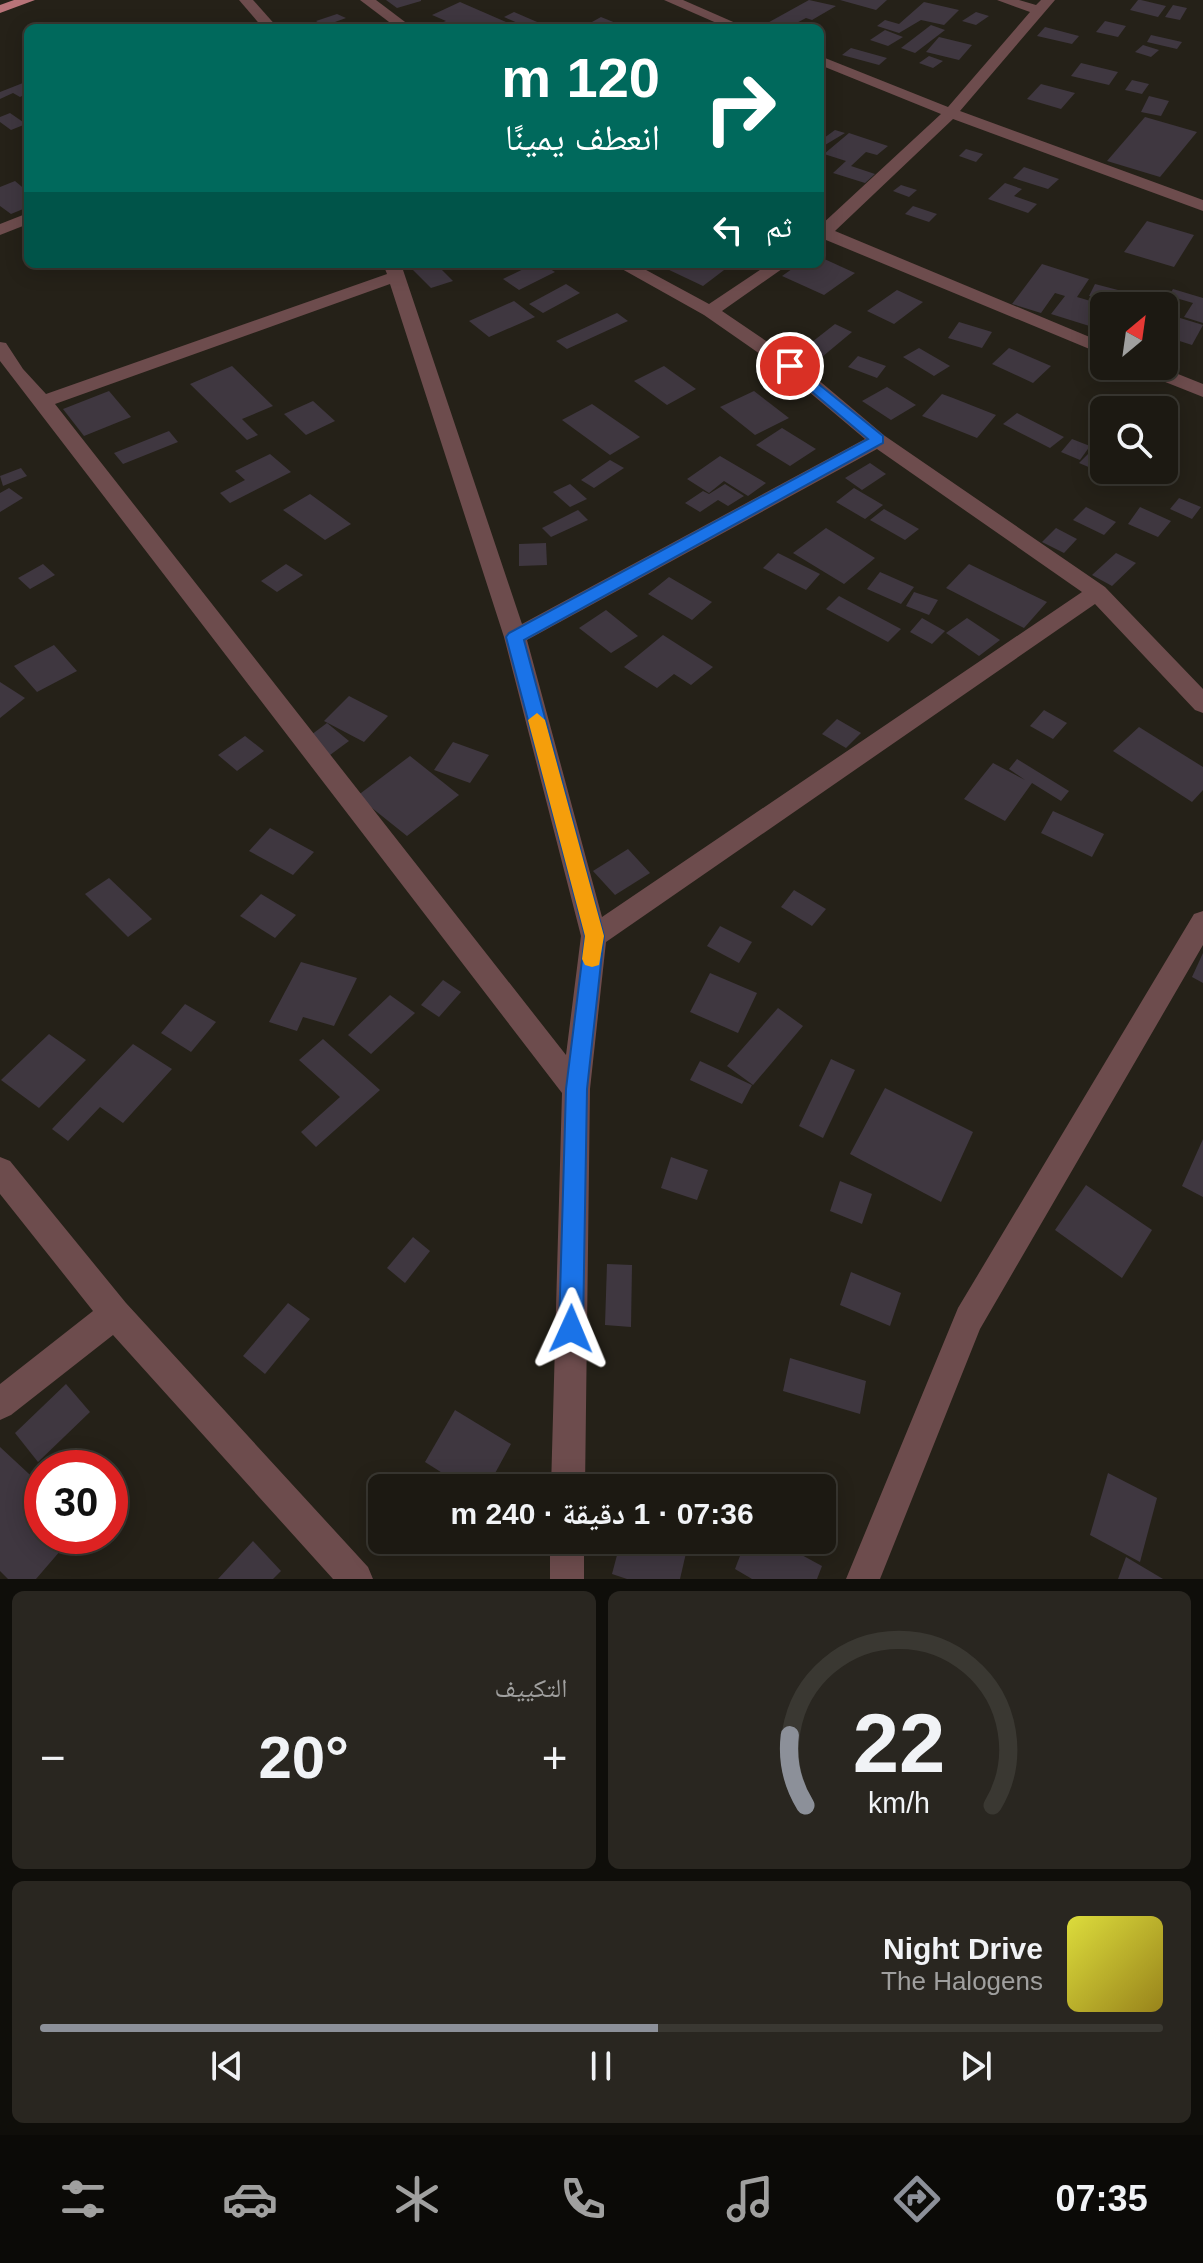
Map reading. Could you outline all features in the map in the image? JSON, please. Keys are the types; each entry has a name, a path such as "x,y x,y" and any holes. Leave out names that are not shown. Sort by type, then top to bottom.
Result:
{"main road":[{"path":"0,9 28,0"}],"street":[{"path":"246,0 267,24"},
{"path":"367,0 400,24"},
{"path":"671,0 730,24"},
{"path":"1004,0 1043,5"},
{"path":"824,232 951,113 1043,5"},
{"path":"824,62 951,113 1203,206"},
{"path":"0,230 24,220"},
{"path":"824,235 1090,344"},
{"path":"629,268 710,311 790,366 878,440 1097,592 1203,704"},
{"path":"710,311 774,268"},
{"path":"43,402 393,270 515,637 594,936 576,1089 568,1474"},
{"path":"0,347 8,375 43,402 576,1089"},
{"path":"1176,380 1203,391"},
{"path":"515,637 878,440"},
{"path":"594,936 1097,592"},
{"path":"863,1579 969,1319 1203,922"},
{"path":"0,1171 115,1314 356,1579"},
{"path":"0,1404 115,1314"},
{"path":"567,1554 567,1579"}],"building":[{"path":"386,0 421,0 421,1 397,8"},
{"path":"809,0 836,6 812,20 806,18 795,24 766,24"},
{"path":"840,0 887,0 876,10"},
{"path":"1138,0 1166,6 1158,17 1130,10"},
{"path":"460,2 506,22 438,24 446,21 432,15"},
{"path":"924,2 959,10 944,25 921,20 899,33 877,26 885,20 899,24"},
{"path":"1173,5 1187,8 1180,20 1165,17"},
{"path":"514,12 542,24 520,24 504,17"},
{"path":"976,12 989,16 976,25 962,21"},
{"path":"337,14 346,18 330,24 316,21"},
{"path":"601,17 618,24 588,24"},
{"path":"1105,21 1126,26 1118,37 1096,32"},
{"path":"931,25 945,30 915,53 901,48"},
{"path":"1045,27 1079,36 1072,44 1037,36"},
{"path":"885,30 903,37 888,46 870,40"},
{"path":"1151,35 1182,42 1177,49 1147,42"},
{"path":"939,37 972,45 959,60 926,52"},
{"path":"1143,45 1159,50 1151,57 1135,52"},
{"path":"851,48 887,58 879,65 842,55"},
{"path":"929,56 943,61 933,68 919,63"},
{"path":"1081,63 1118,72 1109,85 1071,76"},
{"path":"1132,80 1149,84 1142,94 1125,90"},
{"path":"24,83 24,95 20,97 13,93 0,99 0,92"},
{"path":"1041,84 1075,93 1061,109 1027,99"},
{"path":"1149,96 1169,101 1161,116 1141,112"},
{"path":"10,113 24,125 11,130 0,122 0,117"},
{"path":"1145,117 1197,132 1160,177 1107,161"},
{"path":"835,130 845,133 824,146 824,138"},
{"path":"849,133 888,146 877,155 866,152 851,166 875,174 865,183 833,173 846,161 824,154"},
{"path":"966,149 983,154 976,162 959,156"},
{"path":"1024,167 1059,179 1048,189 1013,178"},
{"path":"15,181 24,189 24,209 11,214 0,206 0,187"},
{"path":"1005,183 1022,189 1014,196 1037,204 1028,213 988,199"},
{"path":"901,185 917,190 909,197 893,191"},
{"path":"913,206 937,214 929,222 905,214"},
{"path":"1147,221 1194,235 1174,267 1124,252"},
{"path":"824,259 855,273 824,295 782,276 793,268 824,268"},
{"path":"1042,264 1089,279 1077,297 1090,301 1090,326 1051,314 1065,296 1055,293 1041,313 1012,304"},
{"path":"411,268 440,268 453,281 431,288"},
{"path":"526,268 548,268 555,272 519,290 503,279"},
{"path":"665,268 727,268 703,286"},
{"path":"566,284 580,293 543,313 529,304"},
{"path":"1095,284 1118,290 1117,292 1091,292"},
{"path":"1173,289 1203,298 1203,323 1184,317 1193,303 1178,299 1178,292 1171,292"},
{"path":"897,290 923,302 894,324 867,311"},
{"path":"514,301 535,317 489,337 469,321"},
{"path":"617,313 628,321 567,349 556,341"},
{"path":"1178,317 1203,325 1192,345 1178,340"},
{"path":"959,322 992,332 982,348 948,338"},
{"path":"835,324 852,332 816,362 798,353"},
{"path":"919,348 950,366 934,376 903,357"},
{"path":"1009,348 1051,366 1033,383 992,364"},
{"path":"858,356 886,366 877,378 848,367"},
{"path":"232,366 273,406 242,419 258,435 247,440 190,384"},
{"path":"664,366 696,389 667,405 634,381"},
{"path":"887,387 916,405 891,420 862,401"},
{"path":"109,391 131,417 84,436 63,409"},
{"path":"754,391 789,418 755,435 720,407"},
{"path":"942,394 996,415 977,438 922,416"},
{"path":"313,401 335,421 306,435 284,414"},
{"path":"592,404 640,437 610,455 562,420"},
{"path":"1017,413 1064,437 1050,448 1003,424"},
{"path":"782,428 816,449 790,466 756,445"},
{"path":"169,431 178,442 123,464 114,453"},
{"path":"1072,439 1090,446 1080,460 1061,452"},
{"path":"1090,452 1090,468 1079,463"},
{"path":"270,454 291,472 230,503 220,493 245,480 235,471"},
{"path":"720,456 766,483 748,496 724,481 709,493 687,479"},
{"path":"610,460 624,468 594,488 581,480"},
{"path":"870,463 886,474 862,490 845,478"},
{"path":"21,468 27,476 3,486 0,476"},
{"path":"570,484 587,499 570,507 553,492"},
{"path":"725,484 744,496 728,506 718,500 700,512 685,503 703,491 709,494"},
{"path":"9,488 23,498 0,512 0,493"},
{"path":"854,488 883,505 865,519 836,502"},
{"path":"310,494 351,524 325,540 283,510"},
{"path":"1179,498 1201,507 1192,519 1170,509"},
{"path":"1086,507 1116,522 1104,535 1073,520"},
{"path":"1140,507 1171,521 1158,537 1128,524"},
{"path":"884,509 919,529 905,540 870,520"},
{"path":"578,510 588,520 551,537 542,528"},
{"path":"826,528 875,558 844,584 793,553"},
{"path":"1056,528 1077,539 1064,553 1042,542"},
{"path":"546,543 547,565 519,566 519,544"},
{"path":"778,553 820,574 806,590 763,568"},
{"path":"1116,553 1136,563 1112,586 1092,575"},
{"path":"43,564 55,575 30,589 18,578"},
{"path":"286,564 303,575 277,592 261,581"},
{"path":"969,564 1047,602 1024,628 946,588"},
{"path":"880,572 914,587 901,604 867,589"},
{"path":"669,577 712,602 692,620 648,594"},
{"path":"914,592 938,600 929,615 906,606"},
{"path":"839,596 901,629 888,642 826,609"},
{"path":"606,610 638,636 611,653 579,628"},
{"path":"922,618 945,631 932,644 910,632"},
{"path":"967,618 1000,640 979,656 946,633"},
{"path":"663,635 713,667 691,685 674,674 657,688 624,667"},
{"path":"54,645 77,671 37,692 14,666"},
{"path":"0,682 25,698 0,718"},
{"path":"349,696 388,716 364,742 324,721"},
{"path":"1044,710 1067,723 1053,739 1030,726"},
{"path":"837,719 861,733 846,748 822,734"},
{"path":"327,723 349,741 330,755 307,738"},
{"path":"1139,727 1203,767 1203,790 1192,802 1113,751"},
{"path":"245,736 264,751 237,771 218,755"},
{"path":"453,742 489,755 470,783 434,770"},
{"path":"410,756 459,795 407,836 357,796"},
{"path":"1017,759 1069,791 1061,801 1032,783 1005,821 964,799 993,763 1025,780 1009,769"},
{"path":"1053,811 1104,834 1092,857 1041,833"},
{"path":"270,828 314,852 293,875 249,851"},
{"path":"628,849 650,873 615,895 593,871"},
{"path":"109,878 152,919 128,937 85,894"},
{"path":"794,890 826,909 812,926 781,907"},
{"path":"261,894 296,915 275,938 240,916"},
{"path":"720,926 752,942 739,963 707,946"},
{"path":"1203,953 1203,983 1192,977"},
{"path":"301,962 357,978 334,1026 303,1017 297,1031 269,1022"},
{"path":"710,973 757,993 738,1033 690,1012"},
{"path":"443,980 461,992 439,1017 421,1005"},
{"path":"390,995 415,1013 371,1054 348,1035"},
{"path":"185,1004 216,1022 191,1052 161,1033"},
{"path":"778,1008 803,1026 753,1085 727,1066"},
{"path":"49,1034 86,1060 39,1108 1,1080"},
{"path":"323,1039 380,1090 316,1147 301,1132 340,1097 299,1060"},
{"path":"133,1044 172,1069 123,1123 100,1107 68,1141 52,1129"},
{"path":"831,1059 855,1070 823,1138 799,1126"},
{"path":"700,1061 752,1085 742,1104 690,1080"},
{"path":"885,1088 973,1132 941,1202 850,1154"},
{"path":"1203,1139 1203,1197 1182,1186"},
{"path":"671,1157 708,1170 697,1200 661,1188"},
{"path":"840,1181 872,1194 862,1224 830,1211"},
{"path":"1086,1185 1152,1230 1122,1278 1055,1230"},
{"path":"413,1237 430,1251 405,1283 387,1268"},
{"path":"607,1264 632,1265 631,1327 605,1325"},
{"path":"851,1272 901,1293 890,1326 840,1305"},
{"path":"288,1303 310,1319 265,1374 243,1356"},
{"path":"790,1358 866,1381 860,1414 783,1391"},
{"path":"66,1384 90,1412 50,1450 28,1450 15,1433"},
{"path":"455,1410 511,1444 495,1474 444,1474 425,1462"},
{"path":"0,1447 24,1469 24,1554 58,1554 36,1579 8,1579 0,1571"},
{"path":"1108,1473 1157,1498 1140,1562 1090,1535"},
{"path":"253,1541 281,1571 273,1579 218,1579"},
{"path":"617,1554 686,1554 680,1579 627,1579 612,1574"},
{"path":"741,1554 800,1554 822,1566 817,1579 752,1579 735,1569"},
{"path":"1126,1557 1163,1579 1118,1579"}],"slow traffic":[{"path":"537,720 594,936 592,959"}],"route":[{"path":"571,1329 576,1089 594,936 515,637 878,440 790,366"}]}
